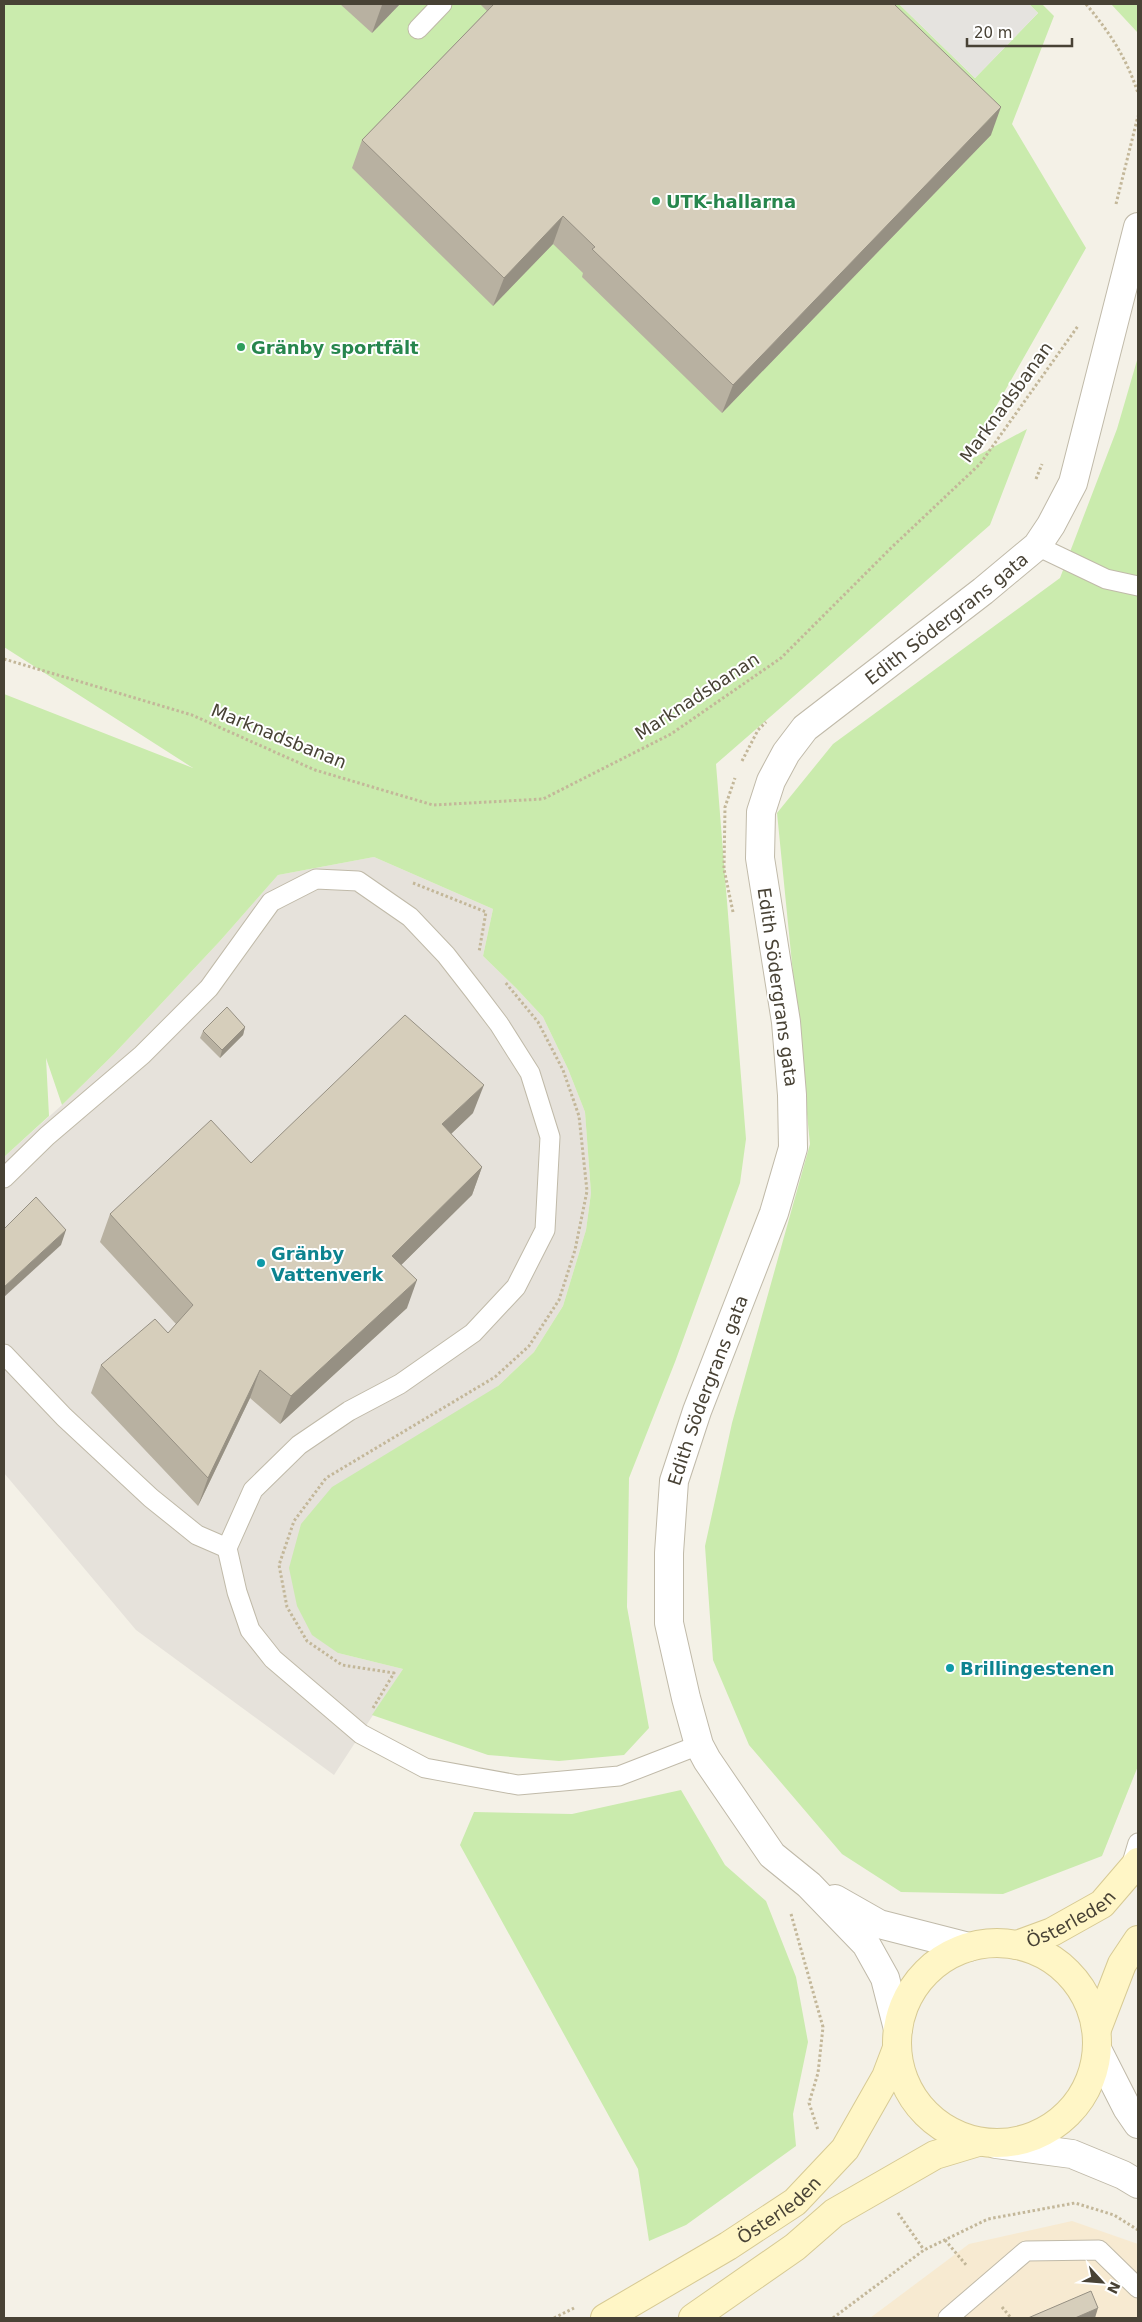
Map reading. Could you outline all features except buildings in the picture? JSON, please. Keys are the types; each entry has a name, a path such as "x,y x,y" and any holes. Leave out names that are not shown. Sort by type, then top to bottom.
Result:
{"main road":[{"name":"Österleden","path":"605,2318 728,2246 795,2202 845,2149 886,2077 898,2038 904,2006 915,1986 930,1969 948,1956 969,1947 993,1943 1017,1945 1052,1932 1102,1904 1133,1870"},
{"path":"693,2318 795,2247 834,2213 878,2186 934,2156 987,2143 1033,2137 1065,2117 1088,2086 1097,2039 1122,1964 1138,1940"},
{"path":"1017,1945 1045,1955 1070,1974 1087,1999 1097,2039"},
{"path":"898,2038 902,2074 913,2098 930,2118 952,2133 987,2143"}],"street":[{"name":"Edith Södergrans gata","path":"809,1885 772,1855 699,1745 669,1623 668,1553 674,1481 696,1411 774,1213 793,1148 792,1096 786,1022 760,858 761,812 771,781 786,753 805,728 983,591 1037,546 1073,483 1131,217"},
{"path":"809,1885 879,1924 969,1947"},
{"path":"809,1885 866,1944 886,1978 898,2038"},
{"path":"1097,2039 1126,2108 1138,2124"},
{"path":"987,2143 1072,2154 1123,2175 1138,2184"}],"lane":[{"path":"418,29 442,4"},
{"path":"1037,546 1106,579 1138,586"},
{"path":"4,1178 48,1136 142,1055 209,988 271,902 316,879 358,881 410,917 446,955 474,991 499,1024 530,1073 550,1137 545,1230 516,1287 473,1333 400,1384 349,1411 299,1445 253,1490 227,1548 237,1592 250,1630 273,1659 361,1734 425,1768 518,1785 619,1776 699,1745"},
{"path":"4,1354 64,1417 151,1498 197,1535 227,1548"},
{"path":"1133,1870 1138,1843"},
{"path":"948,2318 1026,2251 1098,2250 1138,2288"}],"path":[{"path":"1086,4 1113,38 1131,72 1138,93"},
{"path":"1113,213 1138,116"},
{"path":"1116,204 1131,217"},
{"name":"Marknadsbanan","path":"4,659 192,715 315,770 433,805 544,799 671,734 781,658 892,547 980,464 1082,321 1077,339"},
{"path":"1035,481 1045,457"},
{"path":"741,764 758,730 770,717"},
{"path":"734,915 724,869 725,808 737,773"},
{"path":"406,880 486,912 479,956"},
{"path":"361,1734 371,1710 394,1673 342,1665 306,1641 287,1607 279,1565 294,1520 326,1478 494,1377 529,1346 559,1300 575,1250 587,1191 579,1116 563,1070 538,1022 513,990 499,976"},
{"path":"789,1909 798,1934 823,2027 818,2073 809,2102 819,2133 845,2149"},
{"path":"878,2186 924,2250"},
{"path":"833,2318 924,2250 988,2219 1075,2204 1114,2215 1138,2230"}],"shaded area":[{"path":"899,4 1029,4 1038,13 975,78"},
{"path":"374,857 493,909 483,956 543,1017 568,1069 585,1112 591,1193 586,1230 563,1306 534,1352 498,1386 338,1653 403,1669 334,1775 136,1630 4,1473 4,1157 62,1105 114,1054 220,941 278,875"},
{"path":"1072,2221 1138,2244 1138,2318 870,2318 969,2244"}],"green space":[{"path":"4,4 899,4 975,78 1038,13 1029,4 1042,4 1054,16 1012,124 1086,248 964,463 1027,429 990,525 716,764 746,1139 740,1183 675,1362 629,1478 627,1607 649,1728 624,1755 559,1761 488,1755 372,1715 403,1669 338,1653 312,1635 297,1606 289,1568 301,1524 332,1487 498,1386 534,1352 563,1306 586,1230 591,1193 585,1112 568,1069 543,1017 483,956 493,909 374,857 278,875 220,941 114,1054 62,1105 46,1058 49,1116 4,1157 4,694 193,768 4,647"},
{"path":"1111,4 1138,4 1138,33"},
{"path":"1138,357 1138,1766 1102,1856 1003,1894 901,1892 842,1854 749,1745 713,1660 705,1546 732,1423 810,1144 777,813 833,744 1060,578 1117,429"},
{"path":"681,1790 725,1865 766,1901 796,1977 808,2042 793,2114 796,2146 686,2225 649,2241 638,2169 460,1845 474,1812 572,1814"}],"place":[{"name":"UTK-hallarna","path":"656,201"},
{"name":"Gränby sportfält","path":"241,347"},
{"name":"Gränby Vattenverk","path":"261,1263"},
{"name":"Brillingestenen","path":"950,1668"}]}
